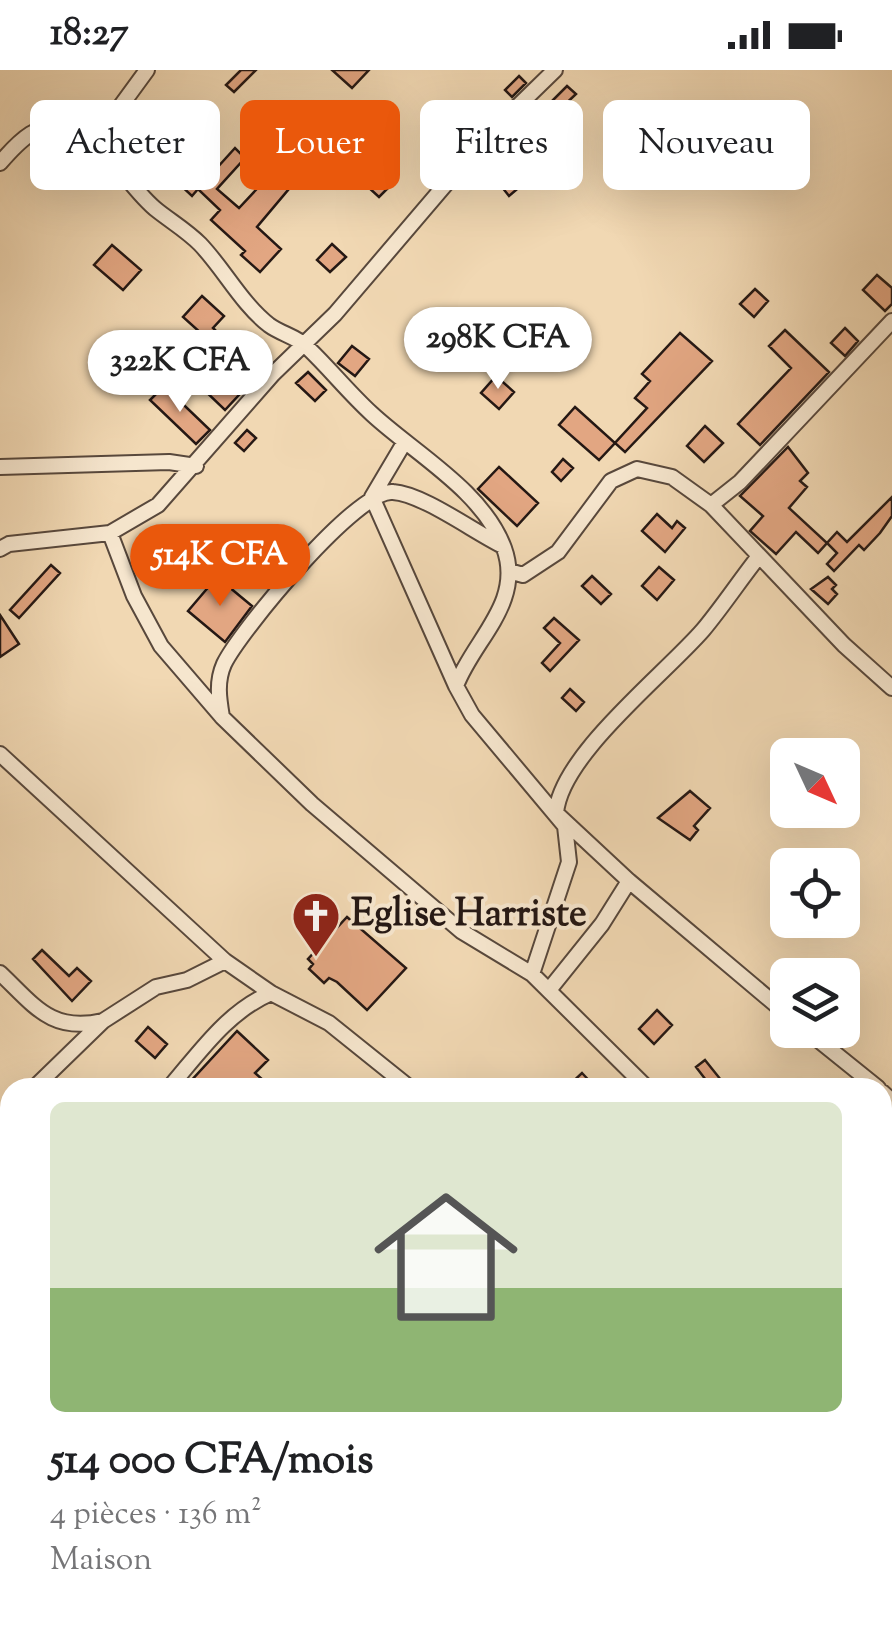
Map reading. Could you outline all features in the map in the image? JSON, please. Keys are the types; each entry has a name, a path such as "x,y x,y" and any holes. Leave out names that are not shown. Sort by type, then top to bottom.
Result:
{"street":[{"path":"125,100 147,70"},
{"path":"0,549 9,544 110,532 158,505 273,374 306,345 468,157 555,70"},
{"path":"0,162 30,133"},
{"path":"139,190 153,208 201,246 270,326 306,345 404,444 482,512 504,546 509,571 505,598 491,631 465,663 456,686"},
{"path":"711,505 753,468 892,321"},
{"path":"222,717 218,687 223,666 314,552 372,497 404,444"},
{"path":"0,467 169,462 196,466"},
{"path":"509,571 522,575 558,552 612,481 637,469 672,477 711,505 892,688"},
{"path":"372,497 391,491 414,498 504,546"},
{"path":"372,497 472,714 566,826 569,862 532,974"},
{"path":"110,532 134,596 161,646 222,717 312,804 461,930 532,974 638,1078"},
{"path":"556,814 558,792 596,744 701,632 759,556"},
{"path":"0,754 225,961 271,993 329,1023 398,1078"},
{"path":"556,814 629,882 770,1000"},
{"path":"549,990 602,924 629,882"},
{"path":"44,1078 104,1021 156,987 188,980 225,961"},
{"path":"0,973 49,1018 67,1026 104,1021"},
{"path":"178,1078 229,1020 248,1003 271,993"},
{"path":"828,1048 865,1078"}],"building":[{"path":"241,70 256,70 234,92 226,85"},
{"path":"332,70 369,70 352,88"},
{"path":"519,76 526,83 512,97 505,90"},
{"path":"567,86 576,94 570,100 553,100"},
{"path":"235,148 240,153 240,164 220,186 220,165"},
{"path":"199,190 218,190 239,208 256,190 288,190 257,227 281,249 260,272 241,255 245,251 211,220 220,210"},
{"path":"332,244 346,257 330,272 317,260"},
{"path":"112,245 141,270 123,290 94,265"},
{"path":"877,275 892,288 892,304 885,311 863,290"},
{"path":"755,289 768,301 754,317 740,304"},
{"path":"202,296 224,316 213,328 221,336 213,344 183,317"},
{"path":"845,328 858,341 845,356 831,343"},
{"path":"785,330 829,372 760,445 738,424 791,368 769,346"},
{"path":"680,333 712,361 625,452 615,443 647,408 635,398 650,381 642,374"},
{"path":"352,346 369,359 355,376 338,363"},
{"path":"239,347 263,369 225,410 202,388"},
{"path":"490,355 504,367 496,376 482,364"},
{"path":"308,372 326,390 315,401 296,383"},
{"path":"496,376 514,392 499,409 481,393"},
{"path":"164,386 210,430 196,444 150,400"},
{"path":"575,407 615,443 599,460 559,425"},
{"path":"705,426 723,443 704,462 687,446"},
{"path":"247,430 256,438 244,451 235,443"},
{"path":"788,447 808,473 800,481 807,487 789,508 827,543 818,553 796,532 776,554 750,531 763,516 740,496"},
{"path":"563,459 573,468 561,481 552,472"},
{"path":"499,467 538,503 517,526 478,489"},
{"path":"892,497 892,516 880,533 864,550 859,545 834,571 827,564 837,553 827,543 837,532 847,542"},
{"path":"657,514 672,528 677,521 685,528 665,552 642,531"},
{"path":"51,565 60,573 19,618 10,610"},
{"path":"659,567 674,580 657,600 642,586"},
{"path":"592,576 611,594 601,604 582,586"},
{"path":"217,577 252,606 225,642 188,611"},
{"path":"828,577 836,585 832,589 837,594 828,604 811,589"},
{"path":"0,615 19,644 0,657"},
{"path":"554,618 579,640 550,671 542,663 560,643 544,628"},
{"path":"570,689 584,702 576,711 562,698"},
{"path":"690,791 710,808 694,826 698,830 690,840 658,818"},
{"path":"347,917 406,968 367,1010 337,982 329,978 324,983 309,969 313,964 308,959"},
{"path":"42,950 69,976 77,968 91,981 72,1001 33,959"},
{"path":"657,1010 672,1025 654,1044 639,1029"},
{"path":"148,1027 167,1044 155,1058 136,1041"},
{"path":"237,1031 268,1060 255,1073 261,1078 194,1078"},
{"path":"705,1060 719,1078 704,1078 696,1067"}],"place":[{"name":"Eglise Harriste","path":"316,958"}]}
